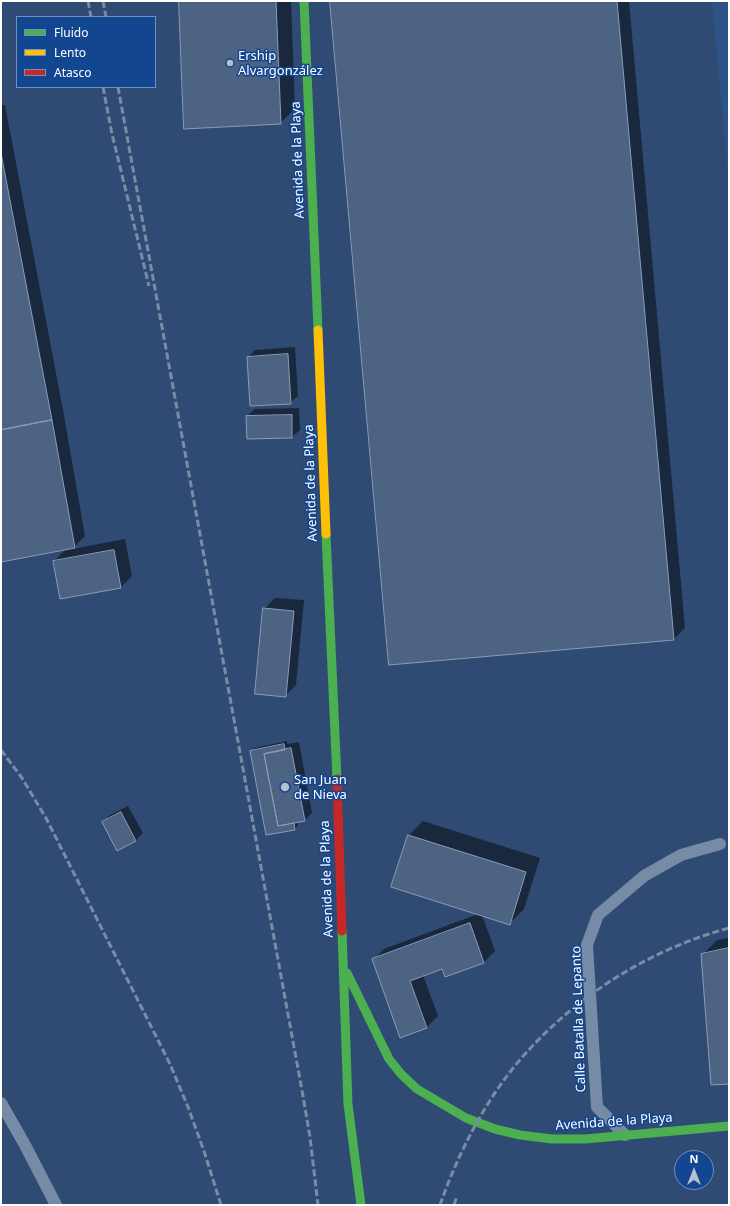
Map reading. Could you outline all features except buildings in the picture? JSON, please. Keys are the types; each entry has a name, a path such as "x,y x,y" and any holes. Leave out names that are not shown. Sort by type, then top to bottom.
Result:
{"street":[{"name":"Avenida de la Playa","path":"304,1 340,848 348,1104 361,1205"},
{"name":"Avenida de la Playa","path":"343,965 389,1059 401,1074 418,1089 466,1118 495,1129 520,1135 552,1139 584,1139 729,1126"}],"lane":[{"name":"Calle Batalla de Lepanto","path":"625,1135 597,1107 587,945 598,915 644,876 681,855 720,844"},
{"path":"1,1103 56,1205"}],"water":[{"path":"712,1 729,1 729,184"}],"railway":[{"path":"88,1 91,16"},
{"path":"103,1 106,16"},
{"path":"103,88 112,134 149,286"},
{"path":"118,88 303,1096 310,1137 318,1205"},
{"path":"1,750 22,778 46,818 170,1064 204,1151 221,1205"},
{"path":"440,1205 465,1145 487,1106 512,1070 526,1053 547,1032 593,993 644,961 700,937 729,928"},
{"path":"454,1205 457,1196"}],"traffic: fast":[{"path":"304,1 318,330"},
{"path":"326,534 337,779"},
{"path":"342,931 348,1104 361,1205"},
{"path":"347,973 389,1059 401,1074 417,1089 466,1118 495,1129 520,1135 552,1139 585,1139 729,1126"}],"traffic: slow":[{"path":"318,330 326,534"}],"traffic: jam":[{"path":"337,779 342,931"}],"place":[{"name":"Ership Alvargonzález","path":"230,63"},
{"name":"San Juan de Nieva","path":"285,787"}]}
